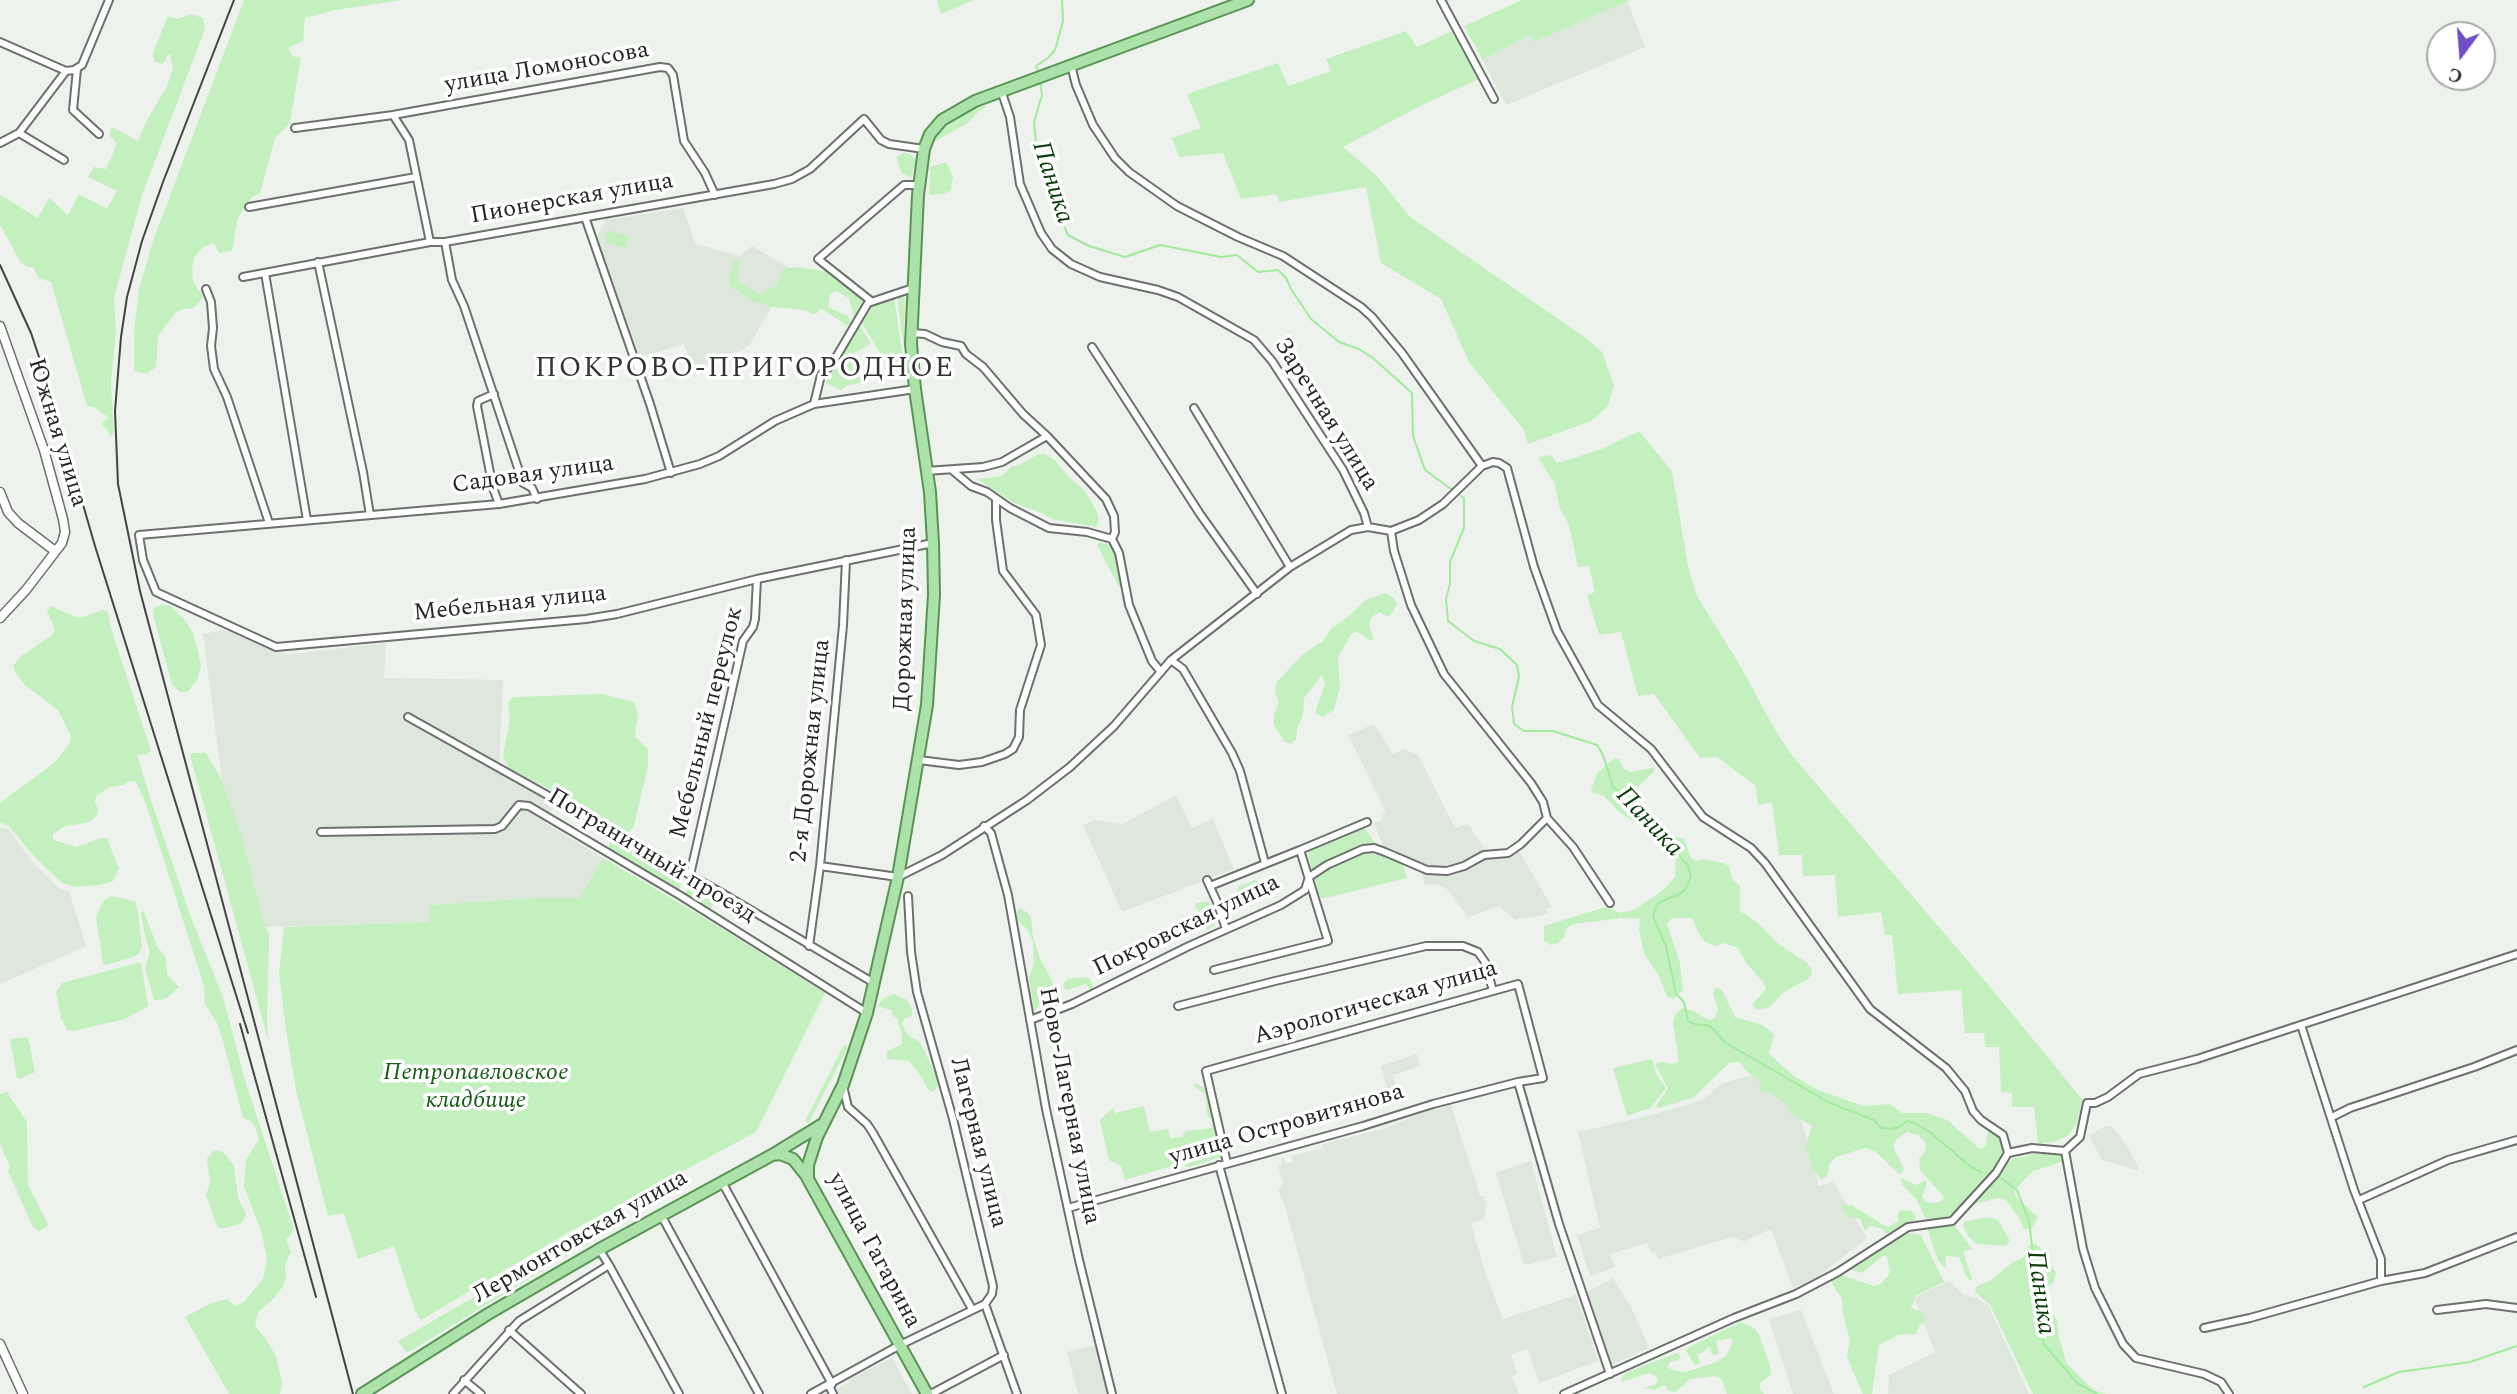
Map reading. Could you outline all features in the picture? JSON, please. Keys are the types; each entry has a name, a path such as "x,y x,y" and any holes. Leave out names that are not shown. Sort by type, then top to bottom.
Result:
{"main road":[{"path":"1002,90 1248,0"},
{"name":"Дорожная улица","path":"824,1123 843,1085 874,983 898,877 919,760 931,657 933,543 911,333 919,185 924,149 933,129 951,113 1002,90"},
{"name":"Лермонтовская улица","path":"362,1394 599,1249 772,1155 824,1123"},
{"name":"улица Гагарина","path":"824,1123 810,1152 808,1179 929,1394"},
{"path":"772,1155 780,1154 793,1159 808,1179"}],"street":[{"path":"99,134 73,110 77,69 85,60 109,0"},
{"path":"1441,0 1494,99"},
{"path":"0,42 66,71 77,69"},
{"path":"1071,65 1076,85 1093,125 1115,158 1129,172 1177,206 1283,256 1373,317 1482,466"},
{"name":"улица Ломоносова","path":"295,128 393,115 660,67 668,68 673,75 684,141 705,173 715,195"},
{"path":"0,143 19,133 66,71"},
{"name":"Заречная улица","path":"1002,90 1010,117 1020,184 1041,233 1052,249 1071,264 1100,277 1178,297 1254,340 1272,361 1343,470 1368,527"},
{"path":"393,115 409,140 429,242"},
{"name":"Пионерская улица","path":"243,277 429,242 445,242 715,195 792,179 821,160 864,118 881,140 889,145 924,149"},
{"path":"19,133 64,160"},
{"path":"249,207 416,177"},
{"path":"871,301 818,259 904,185 919,185"},
{"path":"585,217 671,473"},
{"path":"445,242 452,280 464,306 523,484 532,488 537,499"},
{"path":"318,262 370,515"},
{"path":"265,272 307,520"},
{"path":"814,404 821,376 832,364 871,301 913,288"},
{"path":"206,289 211,302 214,369 227,397 269,523"},
{"name":"Южная улица","path":"0,326 44,450 63,519 65,532 62,543 55,551"},
{"path":"911,333 925,334 942,342 961,346 1106,499 1114,516 1115,532 1112,539 1119,553 1129,605 1152,661 1161,672"},
{"path":"1092,347 1200,514 1257,594"},
{"name":"Садовая улица","path":"139,535 537,499 671,473 719,456 775,421 814,404 915,389"},
{"path":"494,394 478,401 477,406 493,488 499,504"},
{"path":"1194,408 1290,567"},
{"path":"926,471 983,467 1002,462 1047,436"},
{"path":"820,866 898,877 942,855 1027,800 1089,751 1136,702 1171,660 1290,567 1351,530 1368,527 1391,531 1419,520 1443,504 1482,466 1493,462 1507,468 1545,601 1566,649 1598,705 1651,749 1703,817 1751,848 1765,863 1870,1009 1946,1068 1965,1091 1973,1111 2003,1135 2008,1153 1996,1173 1952,1221 1908,1227 1838,1272 1796,1294 1734,1318 1564,1394"},
{"path":"952,470 971,486 1054,529 1112,539"},
{"path":"0,492 4,510 55,551 26,590 0,618"},
{"path":"919,760 959,765 982,762 1013,749 1019,737 1020,710 1041,645 1036,615 1003,571 996,500"},
{"path":"1391,531 1410,605 1444,674 1531,783 1543,802 1547,818 1573,847 1610,904"},
{"name":"Мебельная улица","path":"139,535 143,560 156,592 162,597 276,647 586,619 617,614 757,579 933,543"},
{"name":"2-я Дорожная улица","path":"809,946 820,866 843,625 846,560"},
{"name":"Мебельный переулок","path":"690,875 743,641 755,619 757,579"},
{"path":"1171,660 1183,669 1232,753 1243,782 1265,863"},
{"path":"408,717 690,875 874,983"},
{"name":"Пограничный проезд","path":"321,832 495,829 502,826 519,805 529,806 670,889 867,1013"},
{"name":"Покровская улица","path":"1030,1020 1072,1004 1292,898 1305,890 1309,877 1327,865 1368,848 1385,852 1427,870 1438,871 1464,866 1484,855 1508,853 1547,818"},
{"path":"1226,929 1209,883 1367,822"},
{"name":"Ново-Лагерная улица","path":"984,826 991,833 1008,895 1068,1208 1112,1394"},
{"path":"1214,971 1328,941 1300,849"},
{"name":"Лагерная улица","path":"908,896 911,952 917,992 953,1119 993,1286 992,1294 985,1304 1017,1394"},
{"path":"1178,1006 1426,946 1463,946 1478,952 1485,962 1493,991"},
{"path":"2008,1153 2032,1148 2065,1151 2080,1137 2087,1102 2095,1103 2108,1097 2139,1074 2197,1059 2517,954"},
{"name":"Аэрологическая улица","path":"1227,1163 1206,1071 1518,984 1544,1079 1518,1082"},
{"path":"2301,1025 2381,1259 2382,1282"},
{"path":"2332,1117 2350,1108 2517,1050"},
{"path":"1518,1082 1559,1224 1610,1374"},
{"name":"улица Островитянова","path":"1068,1208 1518,1082"},
{"path":"843,1085 848,1107 873,1133 972,1309"},
{"path":"2359,1200 2448,1160 2517,1140"},
{"path":"2065,1151 2083,1249 2095,1289 2123,1344 2136,1358 2204,1374 2221,1382 2229,1394"},
{"path":"1219,1165 1282,1394"},
{"path":"722,1182 832,1384 830,1388 833,1394"},
{"path":"661,1215 759,1394"},
{"path":"2204,1328 2425,1273 2517,1237"},
{"path":"599,1249 679,1394"},
{"path":"453,1394 519,1321 609,1265"},
{"path":"811,1394 900,1345 985,1304"},
{"path":"2437,1310 2486,1304 2517,1308"},
{"path":"509,1330 581,1394"},
{"path":"0,1344 23,1394"},
{"path":"929,1394 1004,1355"},
{"path":"464,1380 481,1394"}],"shaded area":[{"path":"1627,1 1645,47 1506,105 1483,60 1530,35 1534,42"},
{"path":"683,208 695,244 740,256 752,246 793,270 749,346 697,373 684,344 640,357 597,236 606,220"},
{"path":"224,630 285,655 386,643 384,678 503,680 499,773 555,802 545,823 603,858 581,898 534,898 430,905 431,922 265,927 242,837 222,780 203,634"},
{"path":"1374,724 1393,754 1404,749 1418,755 1455,828 1468,824 1485,849 1501,853 1516,846 1552,907 1547,909 1548,914 1515,920 1499,906 1468,917 1446,888 1436,884 1425,885 1419,865 1384,849 1374,823 1383,819 1382,815 1386,812 1348,735"},
{"path":"1176,795 1192,828 1213,819 1234,869 1122,912 1083,825 1094,820 1123,824"},
{"path":"0,828 7,828 34,864 60,889 69,891 86,946 0,984"},
{"path":"1417,1054 1420,1066 1393,1075 1398,1094 1389,1096 1381,1066"},
{"path":"1755,1074 1800,1114 1819,1186 1833,1182 1867,1238 1817,1277 1793,1288 1771,1229 1746,1242 1732,1237 1658,1259 1655,1252 1651,1253 1647,1243 1610,1254 1615,1267 1590,1276 1577,1235 1600,1228 1578,1132 1703,1100 1721,1084"},
{"path":"1451,1105 1480,1196 1484,1196 1486,1204 1484,1220 1471,1223 1485,1272 1503,1319 1576,1295 1598,1361 1539,1383 1528,1349 1511,1354 1517,1374 1512,1376 1519,1394 1337,1394 1284,1203 1278,1190 1283,1183 1278,1166 1282,1165 1281,1158 1284,1157 1286,1164 1293,1162 1291,1156 1322,1148 1323,1144 1386,1128 1421,1113"},
{"path":"2105,1126 2112,1126 2123,1140 2139,1167 2137,1170 2102,1160 2089,1136"},
{"path":"1531,1161 1557,1257 1524,1265 1496,1173"},
{"path":"1613,1278 1632,1309 1649,1348 1612,1365 1587,1292"},
{"path":"1949,1281 1964,1295 1988,1305 2029,1394 1888,1394 1889,1375 1935,1352 1914,1298"},
{"path":"1801,1310 1834,1394 1793,1394 1769,1319"},
{"path":"1095,1345 1107,1394 1078,1394 1067,1352"},
{"path":"892,1358 912,1394 838,1394 836,1389 851,1382 850,1379"}],"green space":[{"path":"244,0 402,0 335,10 305,18 303,41 288,48 292,56 301,58 290,123 275,138 260,193 252,197 238,217 232,251 219,253 214,243 202,248 194,258 192,268 193,281 199,291 204,293 201,300 193,308 176,312 158,336 156,367 146,374 134,371 134,331 139,289 153,241"},
{"path":"937,0 974,0 941,14"},
{"path":"1522,0 1630,0 1534,42 1530,35 1483,60 1464,26"},
{"path":"191,14 203,18 205,29 142,195 114,298 116,332 111,383 114,435 110,436 102,426 109,418 94,407 87,406 51,282 39,278 33,267 21,263 0,225 0,195 38,218 49,198 68,215 79,194 107,209 117,191 88,177 94,167 106,169 116,146 109,135 112,127 138,141 167,86 173,68 170,54 162,64 154,61 153,52 168,16 177,19"},
{"path":"1406,31 1417,47 1452,31 1479,79 1420,106 1343,147 1376,175 1410,217 1586,338 1602,352 1614,385 1608,406 1591,421 1528,444 1524,430 1469,362 1441,299 1381,263 1366,187 1279,202 1277,194 1241,199 1223,153 1179,157 1172,138 1201,128 1187,94 1278,63 1288,86 1331,71 1326,59"},
{"path":"987,106 968,123 932,143 957,117 976,107"},
{"path":"904,153 912,155 916,161 911,178 902,173 897,161 897,156"},
{"path":"946,162 953,176 951,190 944,194 929,195 930,167"},
{"path":"608,230 629,236 625,248 605,243"},
{"path":"733,262 740,262 737,281 761,295 765,289 776,287 783,269 797,267 826,271 865,301 854,318 849,298 836,291 830,294 828,307 848,316 851,323 847,326 821,308 813,314 752,301 732,287 729,281"},
{"path":"897,296 903,296 905,299 904,348"},
{"path":"894,297 903,358 900,366 902,371 899,373 884,359 862,323 867,310 874,304"},
{"path":"856,326 861,327 871,344 851,355 857,377 863,376 864,382 846,386 841,390 826,383 826,376 844,352"},
{"path":"1639,431 1672,471 1688,566 1697,596 1741,667 1774,728 1790,753 2082,1099 2077,1122 2069,1135 2057,1141 2038,1144 2034,1107 2012,1107 2012,1093 2001,1092 1999,1047 1985,1047 1984,1033 1965,1033 1961,990 1898,994 1892,935 1885,935 1881,912 1838,917 1835,875 1803,876 1802,855 1779,855 1772,802 1758,805 1755,785 1717,757 1700,758 1654,694 1638,696 1621,632 1599,635 1587,595 1595,592 1589,566 1578,567 1569,525 1559,506 1555,484 1538,457 1551,455 1557,463 1604,448"},
{"path":"1038,454 1045,454 1056,461 1085,491 1097,512 1099,520 1096,527 1052,519 1014,503 977,479 1002,476 1011,467"},
{"path":"1100,542 1113,546 1117,554 1122,589 1097,545"},
{"path":"1385,593 1394,598 1397,604 1391,615 1386,616 1379,612 1371,618 1369,625 1374,640 1369,640 1357,632 1352,633 1338,657 1340,687 1334,710 1322,717 1315,713 1325,684 1322,675 1304,698 1303,715 1296,739 1291,744 1285,742 1274,725 1274,715 1279,702 1275,693 1276,683 1303,654 1323,641 1331,629 1365,600"},
{"path":"163,604 170,606 184,619 193,633 201,667 197,680 187,692 180,692 172,685 153,614 154,608"},
{"path":"51,606 75,617 84,617 102,610 108,612 151,751 145,755 137,754 149,794 190,915 223,997 244,1077 294,1230 286,1240 291,1252 285,1264 286,1277 283,1286 258,1312 255,1326 276,1356 282,1383 280,1394 229,1394 185,1317 226,1299 236,1306 244,1302 263,1279 267,1259 261,1230 244,1187 246,1160 259,1139 255,1126 243,1118 223,1041 217,1023 205,1004 204,986 146,804 136,782 129,781 110,787 96,796 97,815 92,820 65,826 53,834 53,840 77,847 107,838 119,869 113,881 100,885 75,887 62,883 31,853 9,826 0,822 0,803 54,763 70,743 71,736 58,710 24,684 13,666 21,656 51,636 55,630 47,611"},
{"path":"601,694 634,702 638,714 635,736 648,749 648,766 634,825 630,832 626,833 575,802 508,768 503,756 510,718 508,703 513,697"},
{"path":"206,753 222,780 242,837 265,927 269,933 269,1043 190,755"},
{"path":"1615,758 1619,759 1624,769 1631,772 1655,767 1653,773 1636,788 1640,802 1671,835 1684,839 1691,858 1729,866 1732,879 1740,886 1740,911 1757,922 1777,943 1806,962 1812,974 1808,979 1784,992 1770,1007 1757,1010 1752,1005 1766,989 1763,982 1747,964 1738,948 1724,943 1716,946 1705,942 1690,918 1672,918 1667,924 1680,963 1683,990 1673,999 1667,997 1659,976 1644,953 1639,930 1640,919 1622,918 1573,924 1566,929 1564,937 1558,943 1551,945 1544,941 1544,926 1606,907 1620,913 1634,910 1662,891 1675,877 1676,860 1665,844 1617,810 1604,796 1591,790 1597,773"},
{"path":"1364,827 1377,846 1312,871 1308,855 1310,850"},
{"path":"610,833 684,876 679,890 609,849"},
{"path":"1367,853 1401,860 1407,878 1321,899 1315,879 1331,868"},
{"name":"Петропавловское кладбище","path":"603,858 825,993 756,1132 569,1232 421,1320 415,1311 394,1246 358,1259 344,1213 328,1216 296,1090 286,1030 279,973 284,927 430,922 430,905 534,898 580,898"},
{"path":"693,880 714,892 715,901 711,908 685,894"},
{"path":"1255,880 1262,884 1262,891 1256,897 1252,891 1241,895 1236,892 1239,886"},
{"path":"112,896 135,901 142,947 138,955 107,965 103,964 96,917 103,901"},
{"path":"1209,901 1216,920 1215,925 1208,930 1206,928 1211,924 1211,919 1206,911 1199,921 1172,930 1175,923 1199,916 1196,903"},
{"path":"1021,908 1031,916 1033,937 1056,995 1034,1011 1029,978 1034,963 1033,942 1027,929 1017,920 1017,911"},
{"path":"141,911 144,912 157,946 166,958 167,974 179,987 160,1000 154,1000 145,968 150,952"},
{"path":"141,962 148,1006 125,1019 73,1031 67,1030 61,1018 56,992 62,983"},
{"path":"1068,979 1090,979 1094,989 1091,991 1086,984 1064,989 1063,984"},
{"path":"1716,987 1722,990 1735,1017 1762,1025 1774,1034 1769,1053 1771,1056 1795,1077 1818,1090 1863,1106 1890,1104 1902,1113 1927,1113 1947,1120 1980,1149 1986,1146 1988,1132 1992,1131 2003,1142 2004,1148 1996,1163 2000,1167 2004,1167 2014,1158 2036,1152 2063,1156 2061,1162 2033,1171 2015,1190 2015,1196 2038,1217 2033,1227 2024,1229 2006,1200 1999,1198 1958,1208 1949,1216 1931,1220 1925,1218 1917,1200 1902,1185 1901,1178 1916,1185 1925,1181 1927,1183 1922,1197 1926,1202 1936,1203 1944,1197 1920,1170 1919,1159 1925,1151 1926,1143 1918,1135 1907,1132 1897,1139 1893,1146 1904,1169 1900,1175 1875,1151 1865,1148 1836,1157 1830,1163 1827,1177 1821,1179 1812,1167 1806,1145 1812,1126 1791,1114 1786,1104 1760,1090 1759,1079 1746,1071 1740,1062 1729,1063 1694,1097 1660,1108 1655,1107 1668,1088 1655,1064 1679,1062 1673,1022 1675,1015 1682,1008 1694,1011 1708,1020 1715,1019 1718,1009 1713,994"},
{"path":"894,994 907,1000 912,1009 912,1016 904,1019 902,1024 908,1035 920,1042 938,1079 933,1092 928,1090 909,1061 887,1059 887,1051 902,1044 902,1034 897,1018 891,1010 878,1006 882,999"},
{"path":"28,1037 35,1072 20,1079 17,1078 10,1039"},
{"path":"844,1045 847,1049 808,1124 805,1121"},
{"path":"1652,1059 1656,1073 1666,1088 1650,1108 1627,1116 1613,1068"},
{"path":"1196,1083 1207,1090 1221,1157 1189,1167 1184,1166 1195,1159 1125,1180 1121,1166 1109,1160 1100,1120 1113,1108 1115,1113 1144,1106 1150,1132 1168,1129 1170,1138 1183,1137 1187,1131 1212,1128 1205,1094 1194,1086"},
{"path":"7,1092 27,1122 28,1185 48,1224 39,1231 33,1227 8,1171 10,1167 0,1144 0,1094"},
{"path":"212,1152 223,1152 234,1166 238,1198 246,1214 242,1223 222,1229 217,1226 206,1195 210,1183 207,1159"},
{"path":"1851,1205 1887,1227 1899,1221 1897,1216 1900,1210 1912,1211 1916,1217 1915,1220 1886,1234 1883,1229 1871,1226 1865,1231 1860,1219 1847,1216 1842,1206"},
{"path":"1987,1217 1998,1220 2010,1241 2006,1246 1976,1244 1969,1237 1963,1226 1964,1222"},
{"path":"1947,1223 1954,1225 1972,1249 1963,1252 1973,1281 1967,1278 1959,1257 1946,1256 1946,1268 1938,1261 1927,1227"},
{"path":"1908,1233 1921,1235 1944,1282 1915,1296 1911,1308 1921,1312 1925,1319 1916,1334 1898,1335 1879,1345 1872,1394 1863,1394 1847,1357 1850,1340 1842,1299 1831,1282 1841,1275 1874,1286 1881,1284 1890,1273 1887,1256 1883,1256 1862,1273 1849,1269"},
{"path":"578,1237 584,1239 584,1245 407,1353 398,1341"},
{"path":"2036,1244 2049,1256 2056,1272 2054,1282 2045,1288 2041,1298 2057,1320 2067,1364 2093,1390 2106,1394 2033,1394 1990,1305 1975,1292 1977,1286 1990,1281 2013,1262 2023,1258 2026,1248"},
{"path":"1741,1322 1754,1328 1759,1335 1770,1365 1771,1375 1760,1383 1764,1394 1727,1394 1721,1378 1715,1376 1690,1379 1676,1392 1669,1391 1664,1385 1655,1390 1643,1388 1658,1381 1656,1376 1649,1373 1621,1382 1622,1376 1630,1371 1677,1353 1680,1359 1670,1362 1667,1367 1675,1371 1686,1372 1716,1362 1726,1356 1733,1341 1730,1338 1716,1341 1719,1354 1712,1355 1709,1346 1704,1352 1697,1354 1700,1361 1695,1365 1686,1351 1689,1347"}],"waterway":[{"name":"Паника","path":"1038,71 1036,66 1055,50 1063,21 1062,0"},
{"name":"Паника","path":"1040,80 1042,95 1034,122 1037,154 1041,167 1054,182 1057,190 1057,210 1068,235 1089,246 1125,257 1160,245 1221,257 1237,255 1258,272 1278,270 1286,278 1311,319 1339,342 1359,349 1373,358 1412,393 1413,436 1425,470 1451,489"},
{"name":"Паника","path":"1461,496 1464,498 1464,528 1450,562 1450,584 1446,599 1448,621 1474,641 1500,649 1517,665 1519,676 1512,707 1514,724 1524,731 1553,731 1597,745 1613,787 1630,797 1638,816 1660,833 1688,866 1691,877 1686,888 1680,894 1660,902 1653,917 1666,946 1676,994 1684,1002 1688,1021 1710,1026 1726,1043 1830,1103 1874,1120 1881,1128 1899,1127 1907,1121 1915,1123 1981,1172"},
{"name":"Паника","path":"2002,1179 2017,1190 2029,1221 2044,1344 2077,1383 2097,1394"},
{"path":"2364,1387 2399,1372 2470,1362 2517,1346"}],"railway":[{"path":"234,0 163,182 142,241 127,297 115,411 118,484 140,591 353,1394"},
{"path":"0,265 31,333 48,384 95,546 248,1033"},
{"path":"240,1024 316,1297"}],"district":[{"name":"ПОКРОВО-ПРИГОРОДНОЕ","path":"745,371"}]}
